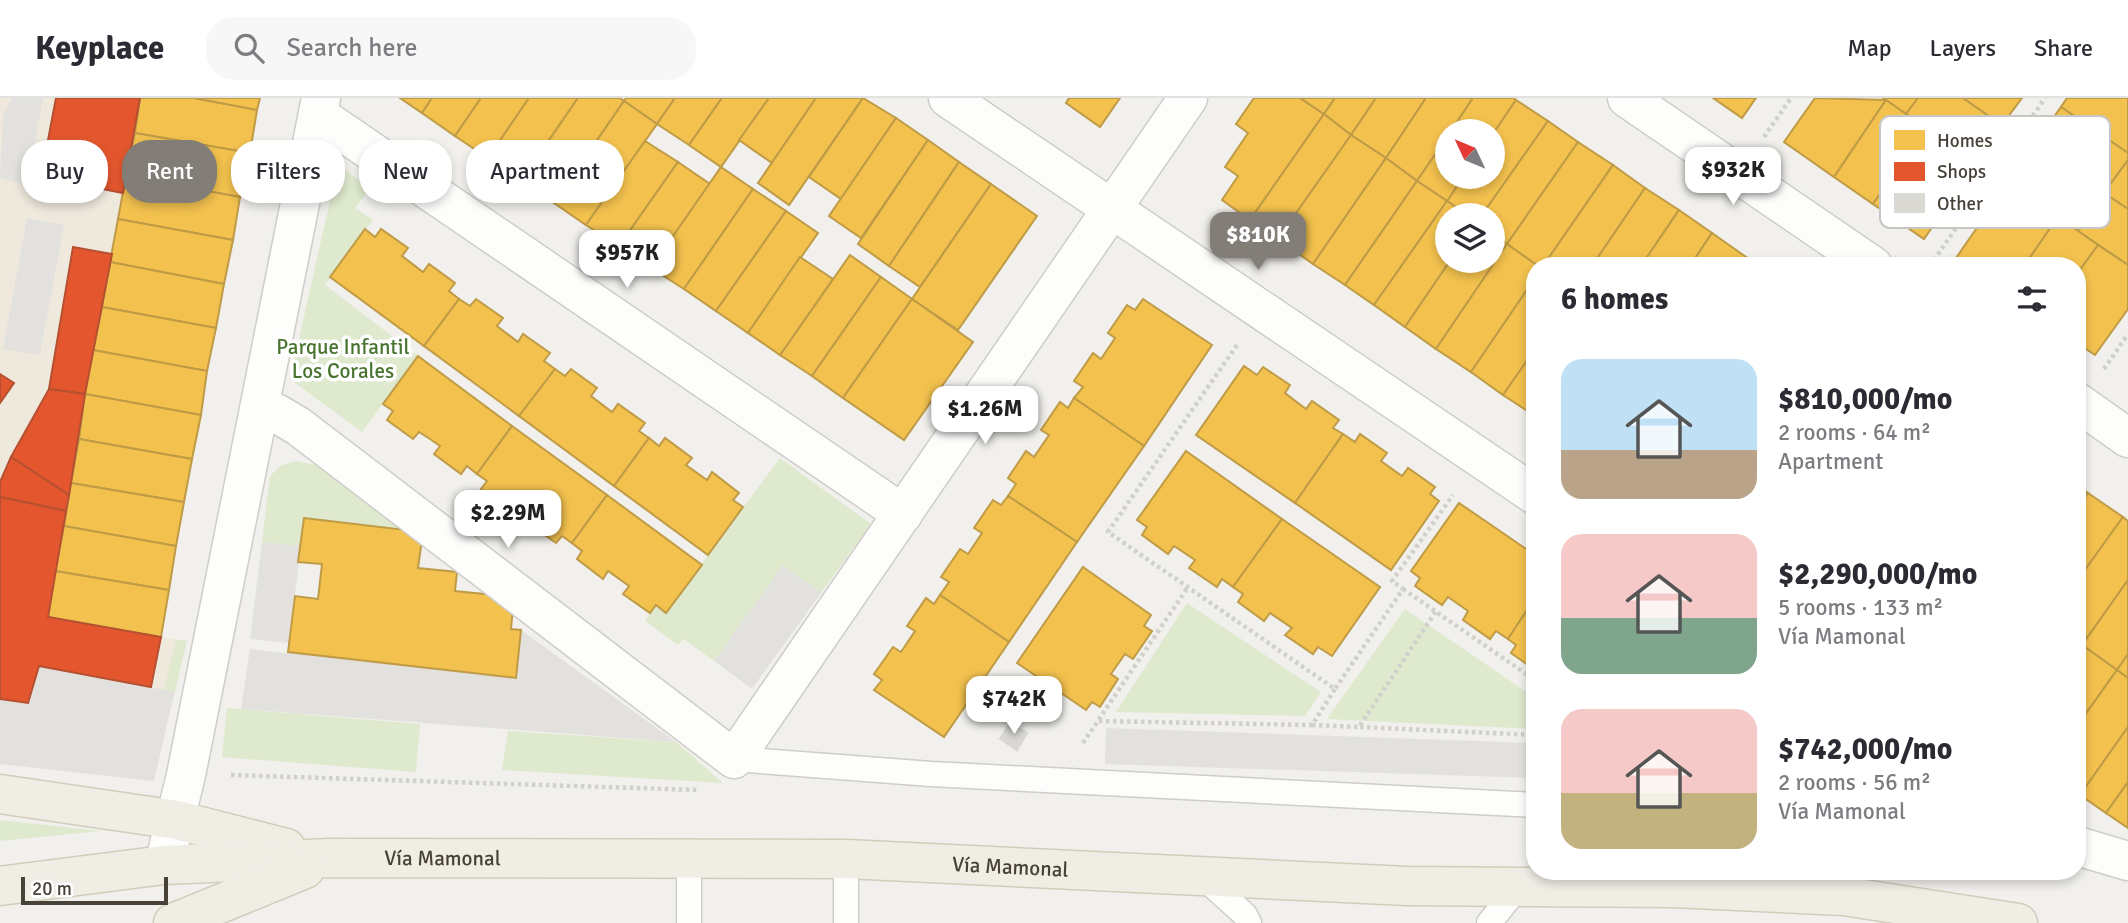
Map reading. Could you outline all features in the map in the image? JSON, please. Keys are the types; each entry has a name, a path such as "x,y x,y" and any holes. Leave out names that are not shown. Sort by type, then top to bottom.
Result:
{"main road":[{"path":"0,794 177,820 329,858"},
{"path":"173,923 329,858"},
{"name":"Vía Mamonal","path":"0,886 163,864 329,858 846,859 1407,886 1673,888 1844,896 2018,923"}],"street":[{"path":"948,98 1526,489"},
{"path":"260,414 276,414 298,426 734,759 1188,98"},
{"path":"1627,98 1860,257"},
{"path":"163,864 177,820 320,107 903,514"},
{"path":"2086,408 2128,438"},
{"path":"2086,849 2128,861"}],"lane":[{"path":"734,759 1058,780 1526,805"},
{"path":"689,859 689,923"},
{"path":"846,859 846,923"},
{"path":"1202,876 1245,915 1249,923"},
{"path":"1489,923 1519,886"}],"path":[{"path":"2033,116 2045,98"},
{"path":"1936,257 1956,228"},
{"path":"1261,310 1108,532 1335,689"},
{"path":"1480,458 1391,581 1526,675"},
{"path":"1058,780 1188,587"},
{"path":"1312,725 1403,589"},
{"path":"1359,727 1436,611"},
{"path":"1099,721 1312,725 1526,735"}],"shaded area":[{"path":"0,98 140,98 132,140 122,140 122,195 85,393 48,617 187,641 154,781 0,764"},
{"path":"12,98 43,98 35,140 21,140 21,183 0,178 3,116"},
{"path":"27,218 64,225 40,355 3,349"},
{"path":"262,542 301,546 289,643 250,639"},
{"path":"783,565 821,593 752,689 714,661"},
{"path":"521,630 676,742 241,709 250,649 515,678"},
{"path":"39,666 174,692 154,781 0,764 0,699 28,703"},
{"path":"1106,728 1526,743 1526,778 1105,764"}],"green space":[{"name":"Parque Infantil Los Corales","path":"345,170 359,180 359,203 355,208 373,220 325,285 418,356 362,432 290,379 329,203 345,203"},
{"path":"780,458 871,524 821,593 783,566 714,661 684,639 678,645 645,621 656,605 666,612"},
{"path":"296,461 315,465 423,532 304,518 301,546 262,542 270,476 280,466"},
{"path":"1187,603 1321,692 1305,716 1116,712"},
{"path":"1405,609 1526,692 1526,729 1327,719"},
{"path":"176,640 187,641 159,756 164,690"},
{"path":"227,708 420,724 416,772 222,757"},
{"path":"508,731 676,742 723,783 502,770"},
{"path":"0,820 101,831 0,841"}],"building: Homes":[{"path":"140,98 194,98 257,110 252,140 231,140 231,150 217,147 217,140 175,140 135,133"},
{"path":"194,98 260,98 257,110"},
{"path":"400,98 432,98 422,113"},
{"path":"432,98 481,98 455,136 422,113"},
{"path":"481,98 529,98 500,140 466,140 466,143 455,136"},
{"path":"529,98 578,98 549,140 500,140"},
{"path":"578,98 620,98 624,101 597,140 549,140"},
{"path":"626,98 675,98 657,124 624,101"},
{"path":"675,98 722,98 689,145 657,124"},
{"path":"722,98 769,98 721,167 689,145"},
{"path":"769,98 816,98 772,163 739,140"},
{"path":"816,98 863,98 789,205 758,183"},
{"path":"863,98 896,118 841,199 809,177"},
{"path":"1069,98 1120,98 1100,127 1066,103"},
{"path":"1254,98 1300,98 1324,114 1250,220 1222,200 1238,176 1225,167 1248,133 1236,124"},
{"path":"1300,98 1335,98 1324,114"},
{"path":"1335,98 1376,98 1351,135 1324,114"},
{"path":"1376,98 1426,98 1386,158 1351,135"},
{"path":"1426,98 1473,98 1459,119 1435,119 1435,155 1417,181 1386,158"},
{"path":"1473,98 1516,100 1503,119 1459,119"},
{"path":"1713,98 1756,98 1742,118"},
{"path":"1815,98 1886,100 1834,177 1784,142"},
{"path":"1883,98 1918,98 1906,114"},
{"path":"1918,98 1963,98 1989,116 1909,116 1906,114"},
{"path":"1963,98 2022,98 2009,116 1989,116"},
{"path":"2067,98 2128,98 2128,153 2110,141 2110,116 2074,116 2061,107"},
{"path":"1516,100 1548,121 1505,182 1505,119"},
{"path":"1886,100 1909,116 1880,116 1880,194 1873,204 1834,177"},
{"path":"624,101 657,124 624,171 624,140 597,140"},
{"path":"2061,107 2074,116 2055,116"},
{"path":"1324,114 1351,135 1278,239 1250,220"},
{"path":"896,118 928,140 861,238 829,216"},
{"path":"1548,121 1578,142 1507,244 1505,203 1490,203 1500,189 1505,189 1505,182"},
{"path":"135,133 175,140 134,140"},
{"path":"1351,135 1386,158 1313,264 1278,239"},
{"path":"928,140 959,162 889,266 858,244"},
{"path":"645,141 678,162 619,246 586,225 601,203 624,203 624,171"},
{"path":"2110,141 2128,153 2128,160 2110,185"},
{"path":"1578,142 1613,165 1549,257 1526,257 1507,244"},
{"path":"217,147 231,150 231,195 217,193"},
{"path":"1435,155 1435,189 1455,189 1447,201 1417,181"},
{"path":"1386,158 1417,181 1345,285 1313,264"},
{"path":"2128,160 2128,209 2110,197 2110,185"},
{"path":"678,162 710,184 651,268 619,246"},
{"path":"959,162 991,184 920,287 889,266"},
{"path":"1613,165 1645,188 1598,257 1549,257"},
{"path":"721,167 753,189 684,289 651,268"},
{"path":"1417,181 1447,201 1435,203 1435,218 1374,305 1345,285"},
{"path":"991,184 1037,216 958,330 912,299"},
{"path":"1645,188 1679,210 1647,257 1598,257"},
{"path":"753,189 786,211 716,311 684,289"},
{"path":"1455,189 1500,189 1490,203 1447,201"},
{"path":"217,193 231,195 231,203 239,203 233,240 118,219 122,198 122,203 217,203"},
{"path":"1880,194 1880,209 1873,204"},
{"path":"2110,197 2128,209 2128,265 2078,231 2080,228 2110,228"},
{"path":"554,203 601,203 586,225"},
{"path":"1679,210 1712,233 1696,257 1647,257"},
{"path":"786,211 818,233 748,333 716,311"},
{"path":"1435,218 1435,273 1442,273 1405,327 1374,305"},
{"path":"118,219 233,240 224,284 110,262"},
{"path":"1908,228 1932,228 1924,239"},
{"path":"1977,228 2050,228 2030,257 1957,257"},
{"path":"2050,228 2074,228 2098,245 2086,262 2086,257 2030,257"},
{"path":"365,229 375,237 381,229 408,248 402,256 423,272 429,264 455,283 449,291 459,299 424,346 330,277"},
{"path":"1712,233 1746,257 1696,257"},
{"path":"1507,244 1526,257 1526,291 1471,372 1436,349 1487,273 1505,273"},
{"path":"2098,245 2128,265 2128,309 2095,355 2086,349 2086,262"},
{"path":"850,255 881,277 812,376 780,355"},
{"path":"800,257 833,279 780,355 748,333"},
{"path":"110,262 224,284 216,328 102,307"},
{"path":"1442,273 1487,273 1436,349 1405,327"},
{"path":"881,277 912,299 843,398 812,376"},
{"path":"1526,291 1526,362 1503,395 1471,372"},
{"path":"459,299 470,306 476,299 503,318 497,326 518,342 523,334 550,353 544,361 555,369 519,416 424,346"},
{"path":"912,299 973,342 904,440 843,398"},
{"path":"1143,299 1212,345 1144,446 1074,398 1083,387 1074,381 1093,353 1101,359 1115,338 1108,333 1127,305 1135,310"},
{"path":"102,307 216,328 207,371 93,350"},
{"path":"93,350 207,371 201,415 85,394"},
{"path":"418,356 512,426 477,474 467,466 461,474 434,454 440,446 419,432 413,439 387,420 393,411 383,404"},
{"path":"1526,362 1526,410 1503,395"},
{"path":"1244,366 1257,375 1263,367 1290,385 1285,393 1306,409 1312,401 1339,420 1333,428 1343,434 1295,503 1196,435"},
{"path":"555,369 565,376 571,369 597,388 591,396 612,412 618,404 645,423 639,431 649,438 614,486 519,416"},
{"path":"85,394 201,415 192,459 79,439"},
{"path":"1074,398 1144,446 1077,542 1008,496 1016,484 1008,478 1026,451 1034,457 1049,435 1041,430 1060,402 1068,408"},
{"path":"512,426 607,495 572,543 562,536 556,543 529,524 534,516 514,501 508,509 481,489 487,481 477,474"},
{"path":"1343,434 1355,442 1360,434 1387,453 1381,461 1402,476 1408,468 1435,487 1430,494 1439,501 1391,570 1295,503"},
{"path":"649,438 659,446 665,438 692,458 686,465 707,480 712,472 739,493 733,500 743,507 708,555 614,486"},
{"path":"79,439 192,459 184,502 71,483"},
{"path":"1186,451 1282,519 1233,587 1222,579 1217,587 1189,568 1195,560 1174,546 1168,554 1142,535 1147,527 1137,520"},
{"path":"71,483 184,502 176,546 64,526"},
{"path":"2088,493 2123,517 2086,568"},
{"path":"607,495 702,565 666,613 656,605 650,613 623,594 629,586 608,571 603,579 577,559 582,551 572,543"},
{"path":"1008,496 1077,542 1009,642 940,595 949,582 941,577 960,549 968,554 982,533 974,528 993,500 1001,505"},
{"path":"1459,503 1526,549 1526,612 1508,639 1496,631 1490,639 1463,620 1468,611 1448,597 1442,605 1415,586 1420,578 1411,571"},
{"path":"2123,517 2128,521 2128,580 2086,639 2086,568"},
{"path":"304,518 423,532 418,568 457,572 455,591 514,597 511,629 521,630 516,678 288,652 295,596 318,599 322,564 298,562"},
{"path":"1282,519 1380,587 1332,656 1318,647 1313,654 1285,635 1292,628 1270,613 1264,621 1238,602 1243,594 1233,587"},
{"path":"64,526 176,546 169,590 55,571"},
{"path":"1083,567 1151,615 1144,626 1152,631 1133,659 1125,654 1111,674 1118,679 1100,707 1092,702 1086,710 1017,663"},
{"path":"55,571 169,590 161,637 48,617"},
{"path":"2128,580 2128,654 2117,670 2086,648 2086,639"},
{"path":"940,595 1009,642 944,737 874,690 882,680 874,674 893,647 901,652 915,631 907,626 926,598 934,604"},
{"path":"1526,612 1526,664 1511,653 1516,645 1508,639"},
{"path":"2086,648 2117,670 2086,713"},
{"path":"2128,654 2128,678 2117,670"},
{"path":"2117,670 2128,678 2128,727 2086,786 2086,713"},
{"path":"2128,727 2128,782 2106,813 2086,799 2086,786"},
{"path":"2128,782 2128,828 2106,813"}],"building: Shops":[{"path":"56,98 140,98 132,140 122,140 122,193 108,190 108,140 48,140"},
{"path":"73,247 112,254 85,394 49,389"},
{"path":"0,374 14,383 0,403"},
{"path":"49,389 85,394 69,495 11,457"},
{"path":"11,457 69,495 66,511 0,497 0,482"},
{"path":"0,497 66,511 48,617 161,637 151,687 39,666 28,703 0,699"}],"building: Other":[{"path":"1010,723 1027,733 1017,750 1000,739"}]}
